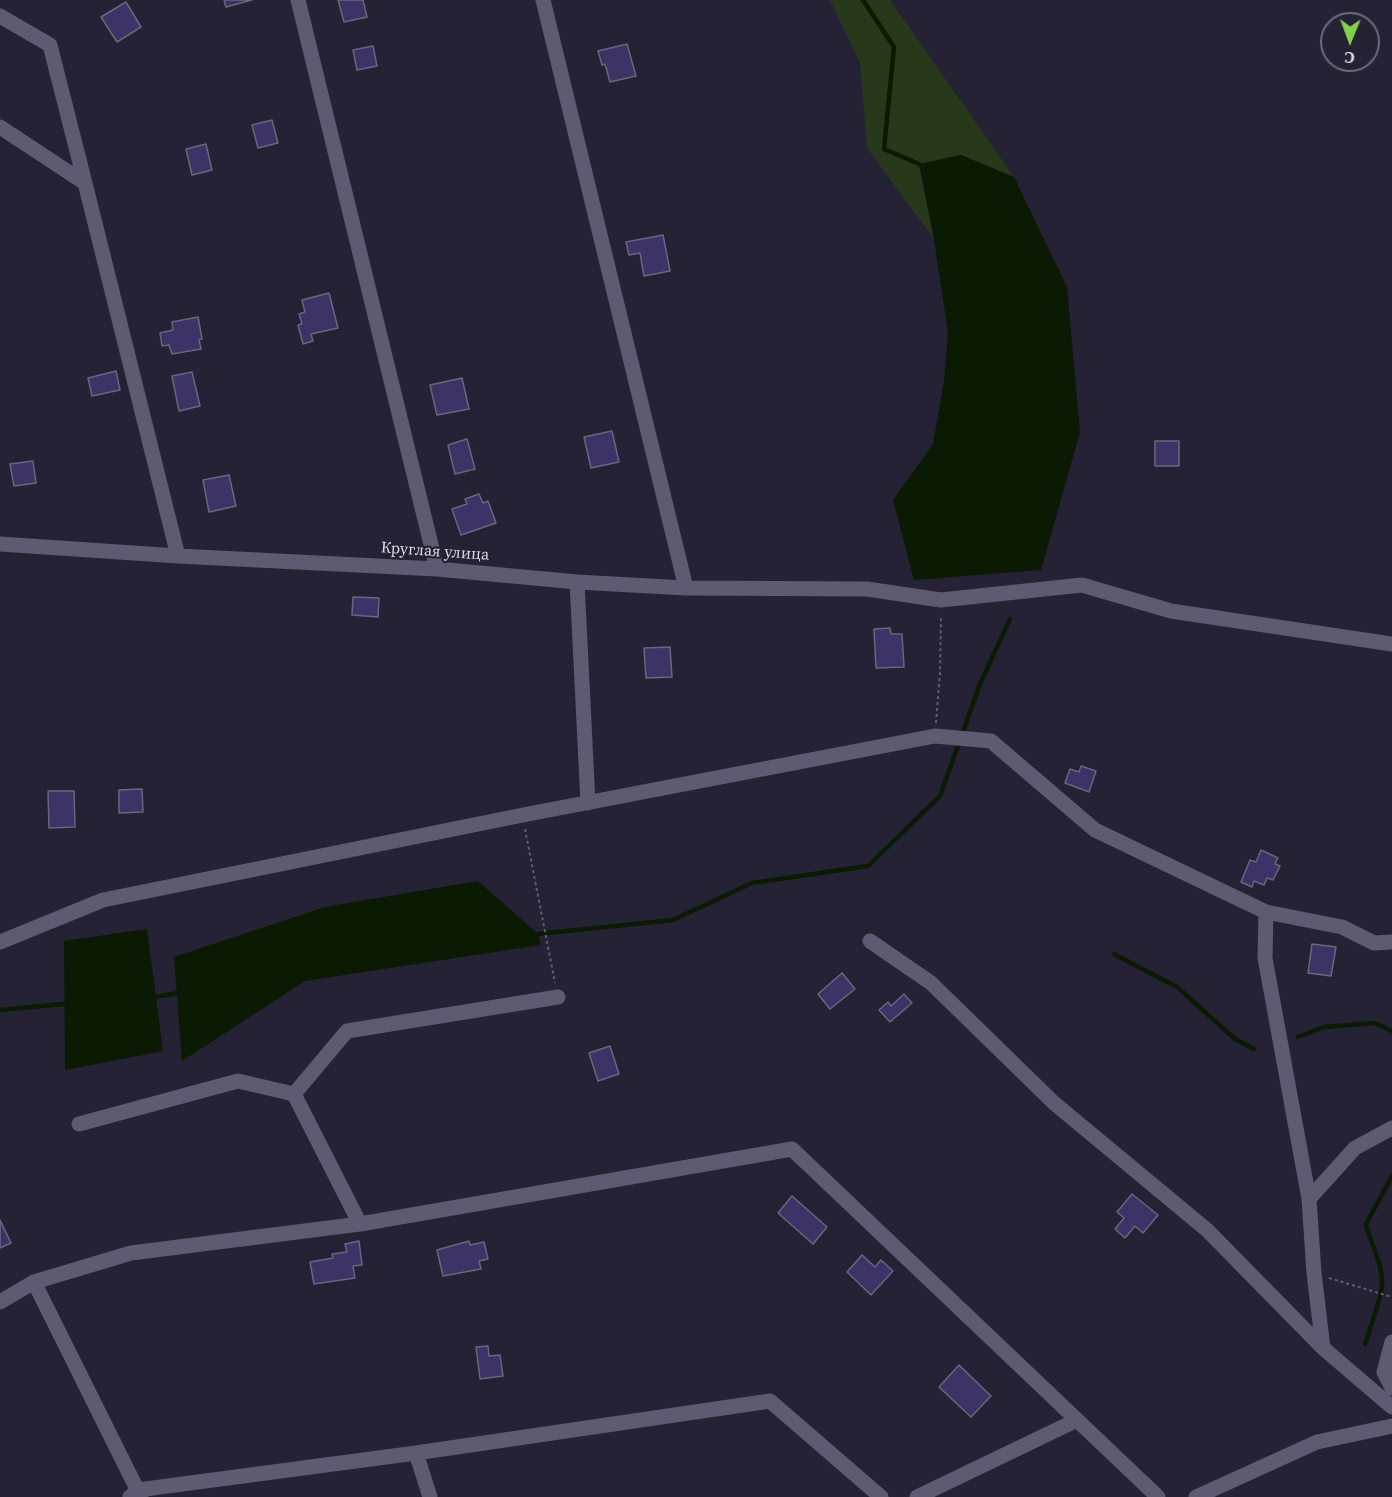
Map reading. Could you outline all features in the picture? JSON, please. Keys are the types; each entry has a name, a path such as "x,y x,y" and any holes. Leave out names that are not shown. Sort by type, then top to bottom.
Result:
{"street":[{"path":"298,0 437,569"},
{"path":"543,0 686,588"},
{"path":"0,16 50,45 178,556"},
{"path":"0,127 85,183"},
{"name":"Круглая улица","path":"0,544 178,556 437,569 577,582 686,588 867,589 941,600 1082,585 1171,611 1392,644"},
{"path":"577,582 588,803"},
{"path":"0,942 103,900 523,815 935,736 991,741 1095,830 1266,912 1342,927 1374,943 1392,942"},
{"path":"1266,912 1265,958 1309,1199 1314,1273 1323,1348"},
{"path":"870,941 931,983 1054,1103 1208,1230 1323,1348 1392,1407"},
{"path":"294,1094 347,1032 558,997"},
{"path":"79,1124 238,1081 294,1094"},
{"path":"294,1094 360,1224"},
{"path":"1309,1199 1355,1148 1392,1128"},
{"path":"0,1302 34,1281 131,1253 360,1224 792,1149 1158,1497"},
{"path":"34,1281 137,1495 770,1401 880,1497"},
{"path":"1392,1342 1384,1372 1392,1388"},
{"path":"917,1497 1077,1420"},
{"path":"1196,1497 1317,1442 1392,1426"},
{"path":"416,1453 430,1497"}],"path":[{"path":"935,736 940,674 941,600"},
{"path":"523,815 558,997"},
{"path":"1314,1273 1390,1297"}],"shaded area":[{"path":"830,0 890,0 1014,177 961,155 919,164 934,239 867,148 860,63"},
{"path":"961,155 1014,177 1067,287 1080,432 1041,570 914,580 893,500 933,444 944,381 948,333 934,239 919,164"},
{"path":"478,881 538,934 541,945 305,981 182,1061 174,957 325,907"},
{"path":"147,929 163,1051 65,1070 64,941"}],"building":[{"path":"224,0 252,0 226,7"},
{"path":"338,0 363,0 367,17 344,22"},
{"path":"126,2 141,27 117,42 101,17"},
{"path":"627,44 636,76 610,82 605,64 602,65 598,51"},
{"path":"373,46 377,66 357,70 353,50"},
{"path":"272,120 278,143 258,148 252,125"},
{"path":"206,144 212,170 192,175 186,149"},
{"path":"663,235 670,271 644,276 640,253 629,255 626,242"},
{"path":"329,293 338,328 311,334 313,341 303,344 298,325 302,324 299,314 305,312 302,300"},
{"path":"198,317 202,339 199,340 201,349 172,354 169,345 162,346 160,333 173,330 172,322"},
{"path":"116,371 120,390 92,396 88,378"},
{"path":"192,372 200,406 179,411 172,376"},
{"path":"462,378 469,409 437,415 430,385"},
{"path":"612,431 619,462 591,468 584,437"},
{"path":"467,439 475,469 455,474 448,445"},
{"path":"1155,441 1179,441 1179,466 1155,466"},
{"path":"33,461 36,483 14,486 10,464"},
{"path":"229,475 236,506 209,512 203,480"},
{"path":"479,494 483,503 488,501 496,523 461,535 452,509 467,504 465,499"},
{"path":"353,597 379,598 378,617 352,615"},
{"path":"890,628 891,634 902,634 904,667 876,668 874,629"},
{"path":"670,647 672,677 646,678 644,648"},
{"path":"1081,766 1096,771 1089,792 1065,783 1070,769 1079,772"},
{"path":"142,789 143,812 119,813 119,790"},
{"path":"48,791 74,791 75,827 49,828"},
{"path":"1261,850 1278,858 1275,864 1280,866 1273,880 1267,878 1264,885 1254,881 1252,887 1241,882 1250,860 1256,862"},
{"path":"1312,944 1336,947 1331,976 1308,973"},
{"path":"842,973 855,989 830,1009 818,994"},
{"path":"904,994 912,1003 890,1022 879,1010 888,1002 891,1006"},
{"path":"610,1046 619,1074 598,1081 589,1053"},
{"path":"1132,1194 1158,1215 1143,1233 1135,1226 1125,1238 1115,1229 1124,1218 1117,1212"},
{"path":"792,1196 827,1227 813,1244 778,1213"},
{"path":"0,1220 11,1243 0,1248"},
{"path":"359,1241 362,1265 353,1266 355,1278 314,1284 310,1262 333,1258 332,1254 347,1252 345,1244"},
{"path":"469,1241 470,1245 484,1242 488,1259 479,1261 481,1269 443,1276 437,1250"},
{"path":"862,1255 875,1267 881,1260 893,1271 871,1295 847,1272"},
{"path":"488,1346 489,1356 500,1355 503,1376 480,1379 476,1347"},
{"path":"959,1365 991,1396 971,1417 939,1387"}],"waterway":[{"path":"863,0 894,47 884,149 919,164"},
{"path":"538,934 673,920 752,883 868,866 940,796 980,684 1010,619"},
{"path":"1114,954 1177,987 1235,1039 1254,1049"},
{"path":"156,997 177,993"},
{"path":"0,1010 63,1004"},
{"path":"1298,1037 1324,1027 1375,1023 1392,1031"},
{"path":"1365,1344 1378,1305 1382,1284 1382,1276 1366,1224 1392,1176"}]}
